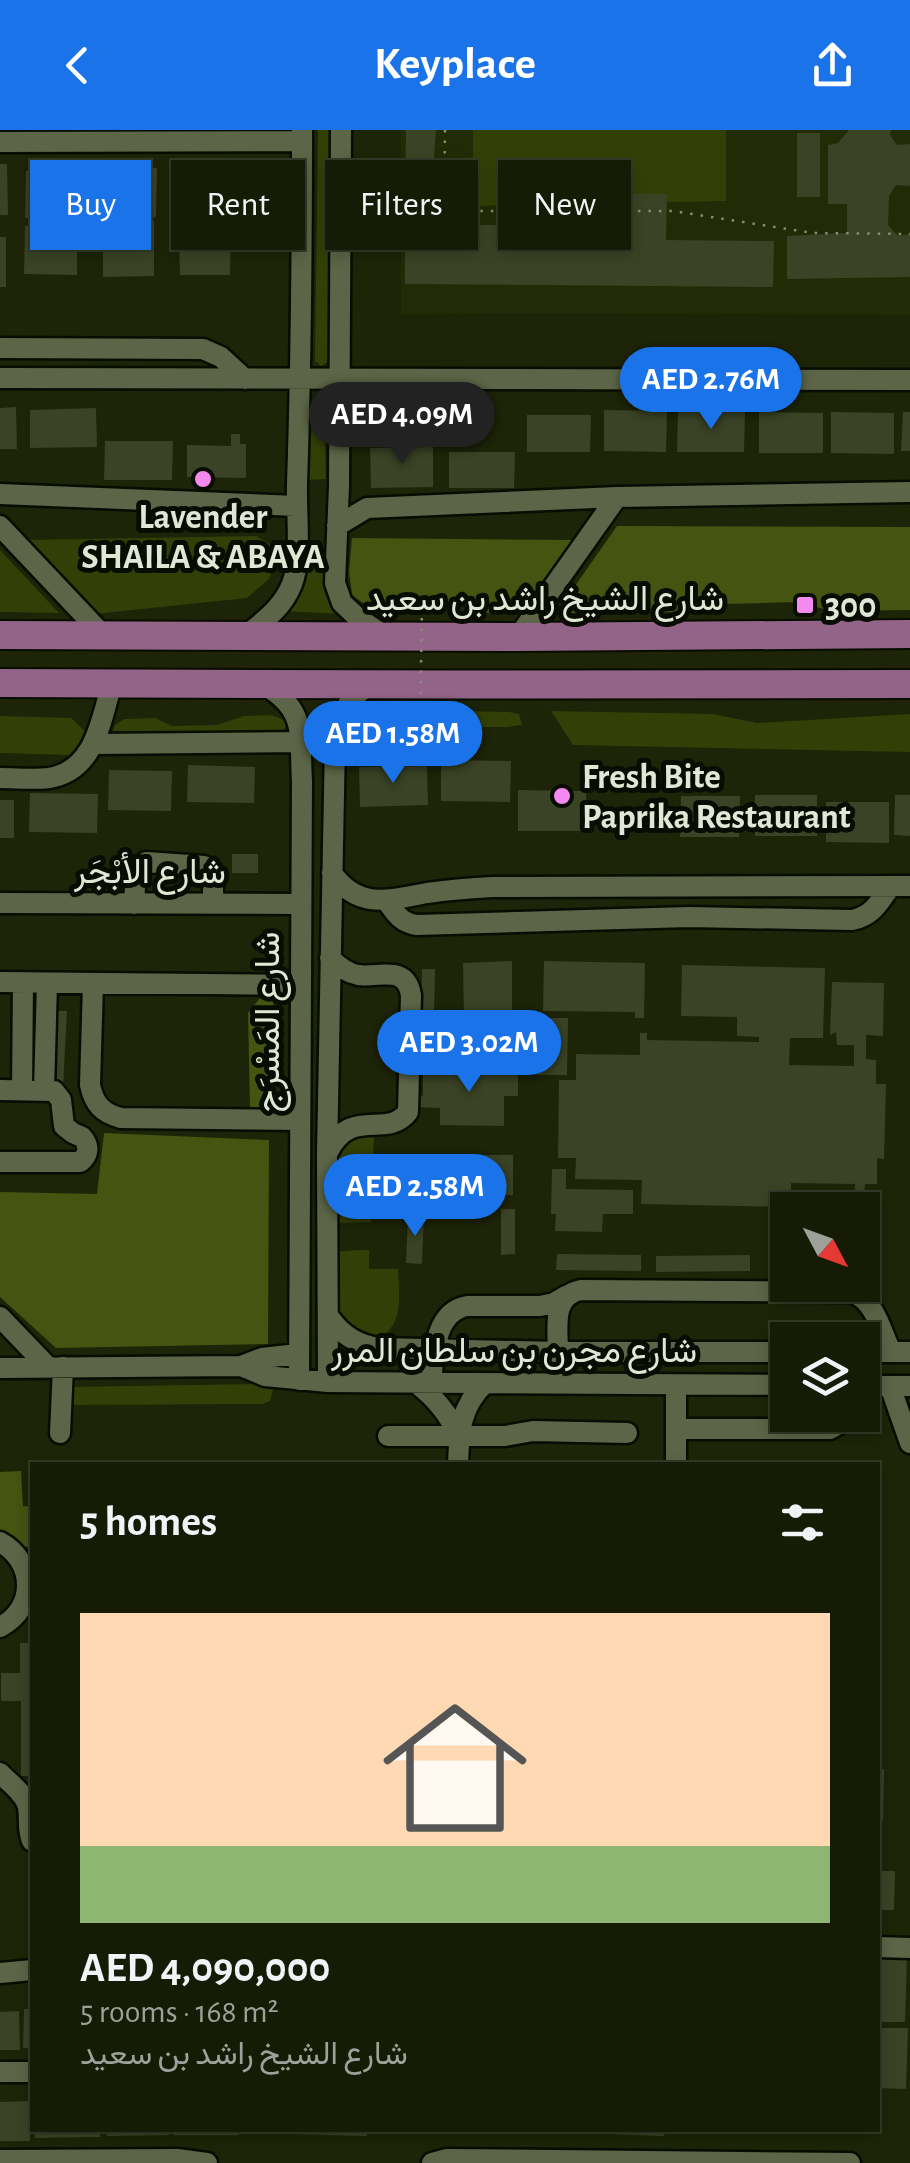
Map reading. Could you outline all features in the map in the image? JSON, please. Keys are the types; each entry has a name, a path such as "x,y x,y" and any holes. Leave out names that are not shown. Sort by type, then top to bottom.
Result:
{"main road":[{"name":"شارع الشيخ راشد بن سعيد","path":"0,634 910,634"},
{"path":"0,683 910,684"}],"street":[{"path":"341,130 340,486 335,583 342,603 383,635"},
{"path":"0,142 302,136 302,379 296,567 278,608 247,635"},
{"path":"0,348 204,349 221,357 245,379"},
{"path":"0,378 910,380"},
{"path":"340,486 367,508"},
{"path":"338,526 367,508 617,497 910,492"},
{"path":"0,494 296,506"},
{"path":"518,637 617,497"},
{"path":"0,526 103,635"},
{"name":"شارع المَسْرَج","path":"259,682 280,695 299,722 299,1380"},
{"path":"0,778 42,778 66,773 85,758 112,683"},
{"name":"شارع المَسْرَج","path":"328,1382 327,1154 337,725 348,702 368,686"},
{"path":"93,744 300,742"},
{"path":"301,798 333,798"},
{"path":"134,904 136,870 150,862 204,866 212,876 212,904"},
{"path":"332,872 347,890 376,900 404,922 417,925 688,917 852,920 869,914 904,887"},
{"path":"331,924 346,907 460,888 904,887"},
{"name":"شارع الأبْجَر","path":"0,903 300,904"},
{"path":"327,1154 346,1130 356,1125 396,1123 405,1117 409,1107 411,994 408,983 398,976 351,973 330,958"},
{"path":"0,982 300,985"},
{"path":"0,1162 80,1162 87,1155 85,1141 64,1126 59,1096 54,1091 11,1090 23,982"},
{"path":"44,1090 47,983"},
{"path":"93,984 90,1085 92,1097 109,1115 299,1120"},
{"path":"299,1202 311,1196 328,1205"},
{"path":"458,1438 446,1412 424,1383 443,1322 455,1309 467,1306 547,1305 581,1290 852,1292 871,1306 900,1352"},
{"path":"558,1352 558,1312 566,1296"},
{"path":"0,1317 56,1367 60,1433"},
{"name":"شارع مجرن بن سلطان المرر","path":"329,1317 342,1333 360,1344 380,1348 770,1352"},
{"name":"شارع مجرن بن سلطان المرر","path":"0,1368 241,1366 262,1358 298,1354"},
{"name":"شارع مجرن بن سلطان المرر","path":"241,1366 265,1376 328,1382 770,1385"},
{"path":"458,1462 463,1413 485,1384"},
{"path":"676,1385 676,1462"},
{"path":"900,1386 910,1443"},
{"path":"676,1429 770,1430"},
{"path":"388,1436 458,1438 533,1430 627,1432"},
{"path":"1,1539 26,1559 28,1606 2,1629"},
{"path":"0,1773 26,1803 30,1836"},
{"path":"880,1947 910,1948"},
{"path":"0,1974 30,1970"},
{"path":"0,2072 30,2072"},
{"path":"0,2160 177,2159 207,2163"},
{"path":"432,2163 467,2159 850,2163"}],"path":[{"path":"445,130 445,160"},
{"path":"631,211 673,211 813,233 910,234"},
{"path":"411,608 396,608 396,602 422,602 420,736 395,736 395,727 411,727"}],"shaded area":[{"path":"318,130 330,130 330,160 325,160 328,362 321,366 315,361"},
{"path":"401,130 910,130 910,315 401,315 401,250 478,250 478,160 401,160"},
{"path":"473,130 726,130 726,201 631,203 631,160 498,160 498,206 478,206 478,160 473,160"},
{"path":"324,396 326,479 304,480 314,397"},
{"path":"256,536 270,544 276,555 269,579 247,598 94,614 25,540"},
{"path":"307,547 322,547 325,594 340,614 283,611"},
{"path":"0,550 59,613 0,612"},
{"path":"364,709 509,712 519,714 522,725 357,727 353,719"},
{"path":"551,711 713,714 757,723 910,714 910,752 573,745"},
{"path":"271,715 285,720 287,725 282,731 122,739 112,734 115,725 124,719 155,718 172,726 217,725 244,716"},
{"path":"0,716 71,718 86,732 73,755 0,753"},
{"path":"345,1135 374,1135 371,1222 334,1220 328,1149"},
{"path":"369,1250 369,1269 398,1269 397,1316 388,1331 357,1342 333,1329 333,1252"},
{"path":"261,1384 273,1390 270,1401 262,1404 70,1405 68,1387"}],"green space":[{"path":"617,526 910,527 910,610 832,611 797,602 726,604 710,612 556,613"},
{"path":"352,538 572,540 521,611 491,614 462,603 408,605 395,613 375,612 352,595"},
{"path":"261,997 273,997 275,1109 250,1107 248,1013"},
{"path":"104,1133 269,1140 268,1344 56,1348 0,1297 0,1192 97,1194"},
{"path":"21,1471 23,1506 30,1507 30,1547 15,1546 0,1535 0,1472"}],"building":[{"path":"406,130 436,130 434,160 406,160"},
{"path":"849,130 891,130 897,145 910,144 910,186 896,185 889,196 888,225 898,236 910,234 910,277 787,279 787,236 847,233 847,204 828,204 828,145 838,143"},
{"path":"797,133 820,133 820,197 797,197"},
{"path":"0,164 7,164 8,215 0,215"},
{"path":"151,168 157,168 156,217 151,217"},
{"path":"26,171 30,171 30,218 25,218"},
{"path":"631,194 667,194 666,240 774,241 773,287 405,284 405,250 478,250 478,225 498,225 498,250 631,250"},
{"path":"154,221 154,276 103,277 103,250 151,250"},
{"path":"25,226 30,226 30,250 77,250 77,275 24,274"},
{"path":"0,237 6,237 6,287 0,287"},
{"path":"179,250 231,250 230,275 180,275"},
{"path":"16,407 17,449 0,449 0,408"},
{"path":"96,408 97,447 30,448 30,410"},
{"path":"604,410 667,411 666,452 604,451"},
{"path":"678,412 745,412 744,452 677,452"},
{"path":"759,412 823,413 823,453 759,453"},
{"path":"831,412 894,413 894,454 831,453"},
{"path":"903,412 910,412 910,451 901,451"},
{"path":"527,415 591,415 590,452 527,452"},
{"path":"231,434 240,434 240,444 246,444 246,478 187,477 187,445 231,446"},
{"path":"105,441 173,441 172,480 104,480"},
{"path":"433,447 433,487 371,488 370,448"},
{"path":"449,452 515,452 514,488 449,488"},
{"path":"441,760 511,761 510,802 441,801"},
{"path":"188,765 255,767 254,803 187,802"},
{"path":"427,766 428,805 360,807 359,767"},
{"path":"109,770 172,771 171,811 108,810"},
{"path":"518,790 586,791 587,831 518,831"},
{"path":"30,793 98,794 97,833 29,832"},
{"path":"755,795 817,795 817,836 755,836"},
{"path":"895,795 910,795 910,836 894,835"},
{"path":"681,796 740,796 739,837 680,837"},
{"path":"0,800 14,800 14,838 0,838"},
{"path":"826,802 889,802 889,843 826,842"},
{"path":"232,854 258,854 258,873 232,873"},
{"path":"512,961 512,1019 464,1020 463,963"},
{"path":"544,961 645,963 644,1018 635,1018 635,1012 543,1011"},
{"path":"682,965 825,968 823,1038 790,1038 789,1065 854,1066 854,1045 837,1045 836,1032 830,1035 832,982 884,983 883,1036 866,1035 866,1059 876,1060 876,1084 886,1084 884,1159 877,1158 877,1184 865,1184 864,1192 854,1192 855,1184 791,1183 791,1192 770,1192 770,1207 641,1204 642,1180 575,1179 576,1158 558,1158 559,1080 576,1080 576,1054 640,1055 640,1033 647,1033 647,1040 759,1042 759,1037 737,1036 737,1017 681,1016"},
{"path":"422,969 435,969 434,1011 421,1011"},
{"path":"57,1011 67,1011 63,1088 53,1087"},
{"path":"537,1018 568,1018 567,1075 537,1075"},
{"path":"423,1068 518,1069 518,1096 504,1096 504,1126 440,1125 440,1108 417,1107 417,1096 423,1096"},
{"path":"417,1155 513,1155 513,1195 417,1196"},
{"path":"552,1169 566,1169 566,1189 633,1190 633,1214 603,1214 602,1232 555,1231 556,1214 551,1214"},
{"path":"501,1209 515,1209 515,1254 501,1255"},
{"path":"408,1214 424,1214 422,1264 406,1263"},
{"path":"557,1254 641,1255 641,1271 556,1270"},
{"path":"750,1255 750,1271 656,1272 656,1256"},
{"path":"20,1643 30,1643 30,1776 21,1776 21,1701 1,1701 1,1673 20,1673"},
{"path":"880,1769 884,1769 880,1821"},
{"path":"880,1871 895,1871 894,1910 880,1910"},
{"path":"880,1956 907,1956 905,2022 880,2022"},
{"path":"24,2009 30,2009 30,2048 23,2048"},
{"path":"19,2011 20,2050 0,2050 0,2012"},
{"path":"880,2028 908,2028 906,2089 880,2088"},
{"path":"30,2101 30,2141 0,2141 0,2102"},
{"path":"35,2132 100,2132 100,2137 35,2138"},
{"path":"106,2132 169,2132 169,2135 107,2136"},
{"path":"174,2132 239,2132 239,2135"},
{"path":"367,2132 367,2136 296,2134"},
{"path":"611,2132 665,2132 664,2136"}],"place":[{"name":"Lavender SHAILA & ABAYA","path":"203,479"},
{"name":"300","path":"805,605"},
{"name":"Fresh Bite Paprika Restaurant","path":"562,796"}]}
